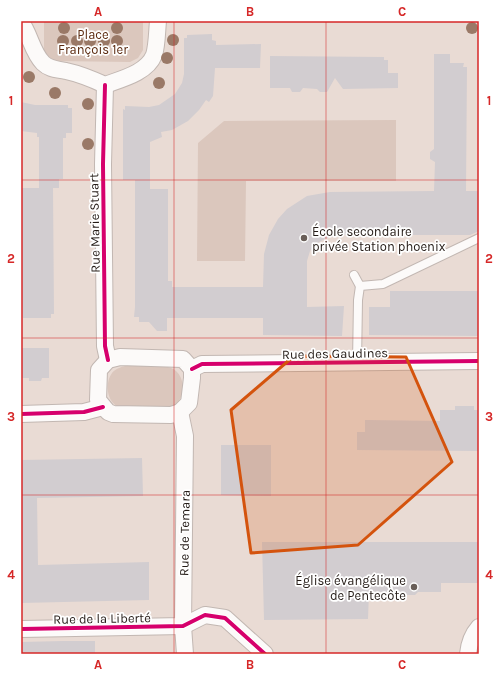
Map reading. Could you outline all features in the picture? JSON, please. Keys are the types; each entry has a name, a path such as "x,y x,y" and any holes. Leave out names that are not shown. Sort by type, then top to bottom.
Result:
{"street":[{"path":"21,22 42,62 48,67 54,70 65,71 93,79 105,85 145,68 155,54 158,21"},
{"name":"Rue Marie Stuart","path":"105,85 103,164 105,346 108,360"},
{"path":"120,357 183,359 192,368 189,403 180,412 171,415 113,414 103,407 98,400 99,370 108,360 120,357"},
{"name":"Rue des Gaudines","path":"192,368 202,364 479,361"},
{"path":"21,414 84,412 103,407"},
{"name":"Rue de Temara","path":"180,412 185,436 183,626 185,654"},
{"path":"183,626 205,615 225,618 265,654"},
{"name":"Rue de la Liberté","path":"21,629 183,626"},
{"path":"468,654 469,644 474,633 479,627"}],"lane":[{"path":"360,286 383,284 479,238"},
{"path":"354,275 360,286 358,300 357,363"}],"highlighted area":[{"path":"294,356 406,357 452,462 358,545 251,553 231,410"}],"green space":[{"name":"Place François 1er","path":"44,21 143,21 143,50 138,58 130,62 55,61 48,57 44,51"},
{"path":"396,120 396,181 246,181 245,261 197,261 198,143 224,121"},
{"path":"128,365 161,365 171,368 177,372 181,377 183,391 177,403 172,407 165,408 131,409 122,408 113,403 108,394 108,383 114,371"}],"building":[{"path":"212,34 212,40 216,41 216,45 261,44 260,68 215,68 213,96 209,102 206,100 188,121 172,130 161,132 162,137 150,142 150,189 168,189 168,281 172,281 172,287 263,287 264,254 269,235 278,219 287,209 307,196 330,192 434,191 435,162 430,159 430,152 434,149 434,54 450,54 450,63 464,63 463,67 467,67 466,191 479,191 479,231 470,235 341,235 326,238 316,244 310,251 307,261 307,307 344,306 342,336 263,335 263,318 167,318 167,331 157,331 149,322 139,322 139,317 134,317 135,180 123,180 123,109 125,110 125,106 149,107 159,105 175,94 182,83 184,74 184,38 187,38 187,35"},
{"path":"270,56 384,57 384,60 388,60 388,73 398,73 398,88 343,89 335,78 327,92 320,92 317,89 303,88 300,92 292,92 290,88 270,88"},
{"path":"21,102 35,105 68,105 68,108 72,108 72,133 66,133 66,138 63,138 63,179 59,179 59,188 53,188 54,314 51,314 51,318 23,318 21,273 22,188 39,188 39,137 37,137 37,133 21,131"},
{"path":"390,291 479,291 479,336 369,335 369,307 390,307"},
{"path":"21,348 49,348 49,378 42,378 41,381 29,381 29,378 21,378"},
{"path":"455,406 474,406 474,410 479,410 479,451 357,450 357,432 365,432 365,420 440,421 440,410 455,410"},
{"path":"221,445 271,445 271,496 221,495"},
{"path":"142,458 143,496 37,498 38,565 149,562 149,600 21,603 21,460"},
{"path":"262,542 479,542 479,583 441,583 441,592 418,592 415,595 407,595 405,592 369,592 368,619 264,620"},
{"path":"95,641 95,654 21,654 21,642"}],"cycle path":[{"path":"105,85 103,164 105,346 108,360"},
{"path":"192,369 202,364 479,361"},
{"path":"21,414 84,412 103,407"},
{"path":"21,629 183,626 205,615 225,618 265,654"}],"place":[{"name":"École secondaire privée Station phoenix","path":"304,238"},
{"name":"Église évangélique de Pentecôte","path":"414,587"}]}
